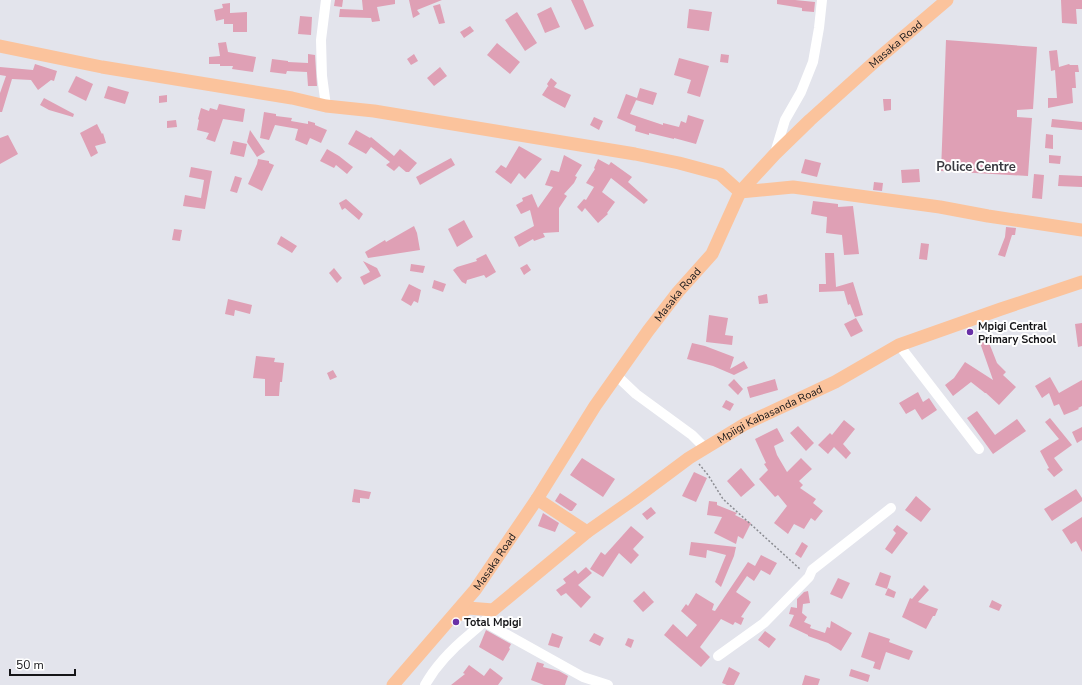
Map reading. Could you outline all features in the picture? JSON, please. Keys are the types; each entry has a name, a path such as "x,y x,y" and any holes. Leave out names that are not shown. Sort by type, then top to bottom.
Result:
{"main road":[{"name":"Masaka Road","path":"447,625 475,590 538,499 595,406 678,292 712,254 740,192 775,154 874,62 947,0"},
{"path":"0,46 102,67 292,98 326,106 374,111 642,155 680,163 720,174 740,192 793,187 940,207 988,216 1082,230"},
{"name":"Mpiigi Kabasanda Road","path":"493,610 587,532 634,500 689,458 745,424 835,382 899,345 1082,282"},
{"path":"538,499 587,532"},
{"path":"393,685 447,625 468,608 493,610"}],"street":[{"path":"326,0 321,40 322,76 326,106"},
{"path":"775,154 785,120 801,92 813,62 822,0"},
{"path":"899,345 979,449"},
{"path":"617,376 636,394 692,435 705,448"},
{"path":"718,656 764,623 809,577 812,570 891,508"},
{"path":"425,685 445,657 484,622 493,610"},
{"path":"484,622 583,677 608,685"}],"path":[{"path":"689,458 701,465 723,499 809,577"}],"building":[{"path":"335,0 343,0 342,7 334,6"},
{"path":"362,0 395,0 395,4 377,7 380,21 372,22 371,18 339,17 340,9 363,10"},
{"path":"409,0 442,0 417,10 420,14 413,18"},
{"path":"571,0 583,0 594,26 585,30"},
{"path":"777,0 815,2 814,12 802,11 802,8 777,4"},
{"path":"1061,0 1082,0 1082,9 1076,9 1077,24 1062,23"},
{"path":"230,3 230,13 247,12 247,32 233,32 233,24 224,24 224,19 216,21 214,10 223,8 222,4"},
{"path":"440,4 445,23 439,24 433,6"},
{"path":"551,7 560,27 545,33 537,14"},
{"path":"689,9 712,12 709,31 687,28"},
{"path":"517,12 537,43 525,51 505,20"},
{"path":"300,16 312,17 311,35 298,34"},
{"path":"470,26 474,31 464,38 460,32"},
{"path":"946,40 1037,47 1033,109 1017,110 1017,117 1032,118 1028,176 941,171"},
{"path":"226,42 228,52 256,57 253,72 232,69 233,66 209,64 209,57 220,56 218,43"},
{"path":"497,43 520,62 510,74 487,55"},
{"path":"1057,50 1059,67 1069,64 1078,65 1079,72 1075,72 1076,88 1072,88 1073,103 1048,108 1048,98 1057,98 1055,70 1051,71 1049,51"},
{"path":"308,54 315,55 317,86 308,86 307,72 287,71 286,74 270,72 272,59 288,62 308,63"},
{"path":"414,54 418,61 411,65 407,59"},
{"path":"721,54 729,55 728,63 720,62"},
{"path":"679,58 709,66 700,97 687,93 691,80 674,75"},
{"path":"35,64 57,71 54,81 51,80 38,90 31,80 12,79 2,112 0,112 0,93 6,76 0,75 0,67 33,70"},
{"path":"440,67 447,76 434,86 427,78"},
{"path":"76,76 93,84 86,101 68,92"},
{"path":"551,78 557,83 554,87 571,95 565,108 542,95 548,86 549,87 547,84"},
{"path":"108,86 129,92 125,104 104,98"},
{"path":"640,88 657,93 653,105 636,100 630,114 663,125 663,123 679,127 681,121 686,123 688,115 704,120 696,144 674,138 649,133 649,135 635,131 636,126 617,118 626,94 637,98"},
{"path":"167,95 167,102 159,103 159,96"},
{"path":"44,98 74,114 73,117 49,110 40,105"},
{"path":"883,99 891,99 891,110 884,111"},
{"path":"219,104 245,109 243,122 223,119 215,142 206,139 209,133 197,130 198,119 201,108 209,111 210,108 217,110"},
{"path":"264,112 276,114 276,116 292,118 291,121 308,124 308,121 315,123 315,125 327,130 321,143 310,138 307,145 295,140 298,129 275,125 269,140 260,138"},
{"path":"594,117 603,121 599,130 590,125"},
{"path":"1052,119 1082,122 1082,130 1051,127"},
{"path":"176,120 177,127 167,128 167,121"},
{"path":"97,124 102,134 103,133 106,143 95,146 98,153 91,157 80,133"},
{"path":"250,130 265,152 257,157 247,142"},
{"path":"356,130 370,138 371,137 394,156 400,149 417,163 409,172 406,172 399,166 394,171 386,165 390,162 371,147 366,154 348,144"},
{"path":"1046,134 1053,135 1053,149 1045,148"},
{"path":"8,135 18,154 0,164 0,138"},
{"path":"233,141 247,144 244,157 230,154"},
{"path":"519,146 542,159 525,179 519,173 511,184 495,172 501,165 506,168"},
{"path":"327,149 353,167 347,174 336,165 334,168 320,161"},
{"path":"564,155 582,165 575,176 577,177 574,183 564,194 567,196 559,208 559,232 543,233 545,237 534,241 533,239 519,247 514,237 534,226 530,210 521,214 516,205 523,201 522,198 532,194 538,208 553,187 545,185 551,170 559,172"},
{"path":"1049,155 1061,156 1060,164 1049,163"},
{"path":"451,158 455,165 420,185 416,177"},
{"path":"258,159 269,161 269,163 274,165 262,191 248,184"},
{"path":"598,159 609,165 611,162 632,177 628,182 648,200 644,204 611,178 602,192 615,202 607,213 608,214 598,223 585,208 582,212 577,207 584,199 586,200 594,187 586,183 595,169 594,168"},
{"path":"805,159 821,163 817,177 801,173"},
{"path":"191,167 212,171 205,209 183,206 185,195 201,198 204,180 189,177"},
{"path":"919,169 920,182 902,183 901,170"},
{"path":"1034,174 1044,175 1042,199 1032,198"},
{"path":"1059,175 1082,176 1082,187 1058,186"},
{"path":"235,176 242,178 237,193 230,191"},
{"path":"874,182 883,183 882,191 873,190"},
{"path":"346,199 363,214 359,220 345,208 342,210 339,203"},
{"path":"813,201 838,204 838,207 853,206 859,254 844,255 842,235 826,233 827,217 811,214"},
{"path":"464,220 473,237 457,247 448,229"},
{"path":"414,226 417,233 420,250 368,258 365,252 385,240 386,242"},
{"path":"1006,227 1016,228 1015,235 1012,235 1005,257 998,255 1005,237"},
{"path":"174,229 182,230 180,241 172,240"},
{"path":"281,236 297,246 292,253 277,244"},
{"path":"921,243 929,244 927,260 919,259"},
{"path":"825,253 834,253 836,287 853,282 863,315 855,317 850,304 848,305 844,291 819,292 819,284 826,284"},
{"path":"486,254 496,272 486,278 484,275 467,280 466,284 462,282 453,270 457,267 477,261 476,259"},
{"path":"363,261 377,268 381,276 364,285 360,277 370,272"},
{"path":"411,264 425,266 423,273 410,271"},
{"path":"527,264 531,270 524,275 520,268"},
{"path":"334,268 342,278 337,283 329,273"},
{"path":"434,280 446,284 443,292 432,288"},
{"path":"409,284 421,290 418,303 414,301 411,306 401,300"},
{"path":"767,294 768,303 759,304 758,296"},
{"path":"228,299 252,305 250,314 235,310 234,316 225,314"},
{"path":"709,315 728,318 725,335 733,336 732,345 706,342"},
{"path":"856,318 863,331 851,337 844,324"},
{"path":"1082,323 1082,346 1078,347 1075,324"},
{"path":"986,335 997,363 1006,372 1003,375 1016,387 999,405 971,382 953,396 945,385 954,378 965,362 993,380 978,337"},
{"path":"692,343 705,346 734,357 730,369 744,361 748,368 734,375 713,366 687,359"},
{"path":"256,356 275,358 274,362 284,363 279,396 265,396 265,379 253,378"},
{"path":"333,370 337,377 330,380 327,373"},
{"path":"1050,377 1059,393 1082,380 1082,406 1078,408 1079,409 1064,415 1059,404 1054,406 1049,393 1042,398 1035,386"},
{"path":"734,379 743,389 738,395 728,385"},
{"path":"775,379 778,390 750,398 747,387"},
{"path":"918,392 923,402 929,398 937,410 922,420 915,409 906,414 899,403"},
{"path":"726,400 734,404 730,411 722,407"},
{"path":"977,411 995,435 1017,419 1026,431 993,454 967,418"},
{"path":"1050,418 1072,445 1054,458 1063,470 1054,477 1047,469 1049,468 1040,451 1059,439 1045,422"},
{"path":"844,420 855,429 843,444 851,453 846,459 834,447 828,454 818,445 830,433 832,435"},
{"path":"798,426 814,443 806,451 790,433"},
{"path":"1082,427 1082,440 1077,443 1072,432"},
{"path":"777,428 784,441 774,446 777,455 787,472 801,458 812,469 799,481 803,485 800,488 816,499 813,503 823,511 815,521 811,518 804,529 794,524 788,534 774,523 787,506 778,495 775,497 759,479 768,470 764,464 766,463 755,439"},
{"path":"582,458 615,479 603,497 570,475"},
{"path":"741,468 755,485 741,497 727,481"},
{"path":"694,472 707,478 696,502 682,496"},
{"path":"354,489 371,492 369,499 360,498 360,503 352,502"},
{"path":"1076,489 1082,498 1082,501 1052,521 1044,509"},
{"path":"560,493 577,504 572,511 555,501"},
{"path":"916,496 931,509 921,522 905,510"},
{"path":"709,501 717,502 717,505 737,513 735,515 751,523 743,539 738,536 736,544 714,533 722,517 707,515"},
{"path":"651,507 656,513 647,520 642,514"},
{"path":"543,513 559,523 555,532 538,526"},
{"path":"1082,517 1082,552 1076,541 1071,544 1062,530"},
{"path":"897,525 908,533 892,554 885,549 896,533 893,530"},
{"path":"631,526 644,537 633,549 639,555 631,564 619,553 603,577 590,569 601,552 605,555"},
{"path":"691,542 736,547 734,556 721,587 715,582 726,555 707,550 706,558 689,555"},
{"path":"802,542 808,546 801,558 795,554"},
{"path":"761,555 777,563 770,575 761,570 754,581 747,576 736,592 751,602 741,617 744,618 741,625 735,622 733,625 721,619 700,647 710,657 701,667 664,635 673,624 687,637 697,625 681,611 686,604 688,606 696,593 714,604 712,610 715,611 748,562 755,566"},
{"path":"586,567 592,573 578,585 591,597 581,608 566,593 561,596 556,590 566,583 563,579 575,570 578,574"},
{"path":"880,572 891,576 887,589 875,585"},
{"path":"838,578 850,583 842,599 830,594"},
{"path":"924,585 929,590 918,602 938,609 926,629 902,617 910,598 912,599"},
{"path":"888,588 896,592 894,598 885,595"},
{"path":"644,591 654,602 643,612 633,601"},
{"path":"808,591 810,603 803,604 802,613 807,617 804,622 811,625 810,628 825,633 827,627 830,628 831,621 852,633 841,651 828,643 808,636 789,626 794,615 789,614 791,607 797,608 797,599 804,592"},
{"path":"992,600 1002,605 999,611 989,607"},
{"path":"486,630 511,644 510,649 503,661 479,647"},
{"path":"765,631 776,639 769,648 758,640"},
{"path":"869,632 890,639 889,642 913,651 909,660 886,652 880,670 873,668 875,662 861,657"},
{"path":"552,633 563,637 559,648 548,645"},
{"path":"594,633 604,638 600,646 589,641"},
{"path":"628,638 634,640 631,648 625,645"},
{"path":"537,662 544,664 543,667 559,671 568,676 565,685 544,685 531,680"},
{"path":"469,665 484,676 490,668 503,678 498,685 451,685 465,674 463,673"},
{"path":"729,667 740,673 734,685 722,683"},
{"path":"851,669 870,675 868,682 849,676"},
{"path":"805,675 820,679 818,685 802,685"}],"place":[{"name":"Mpigi Central Primary School","path":"970,332"},
{"name":"Total Mpigi","path":"456,622"}],"district":[{"name":"Police Centre","path":"976,167"}]}
